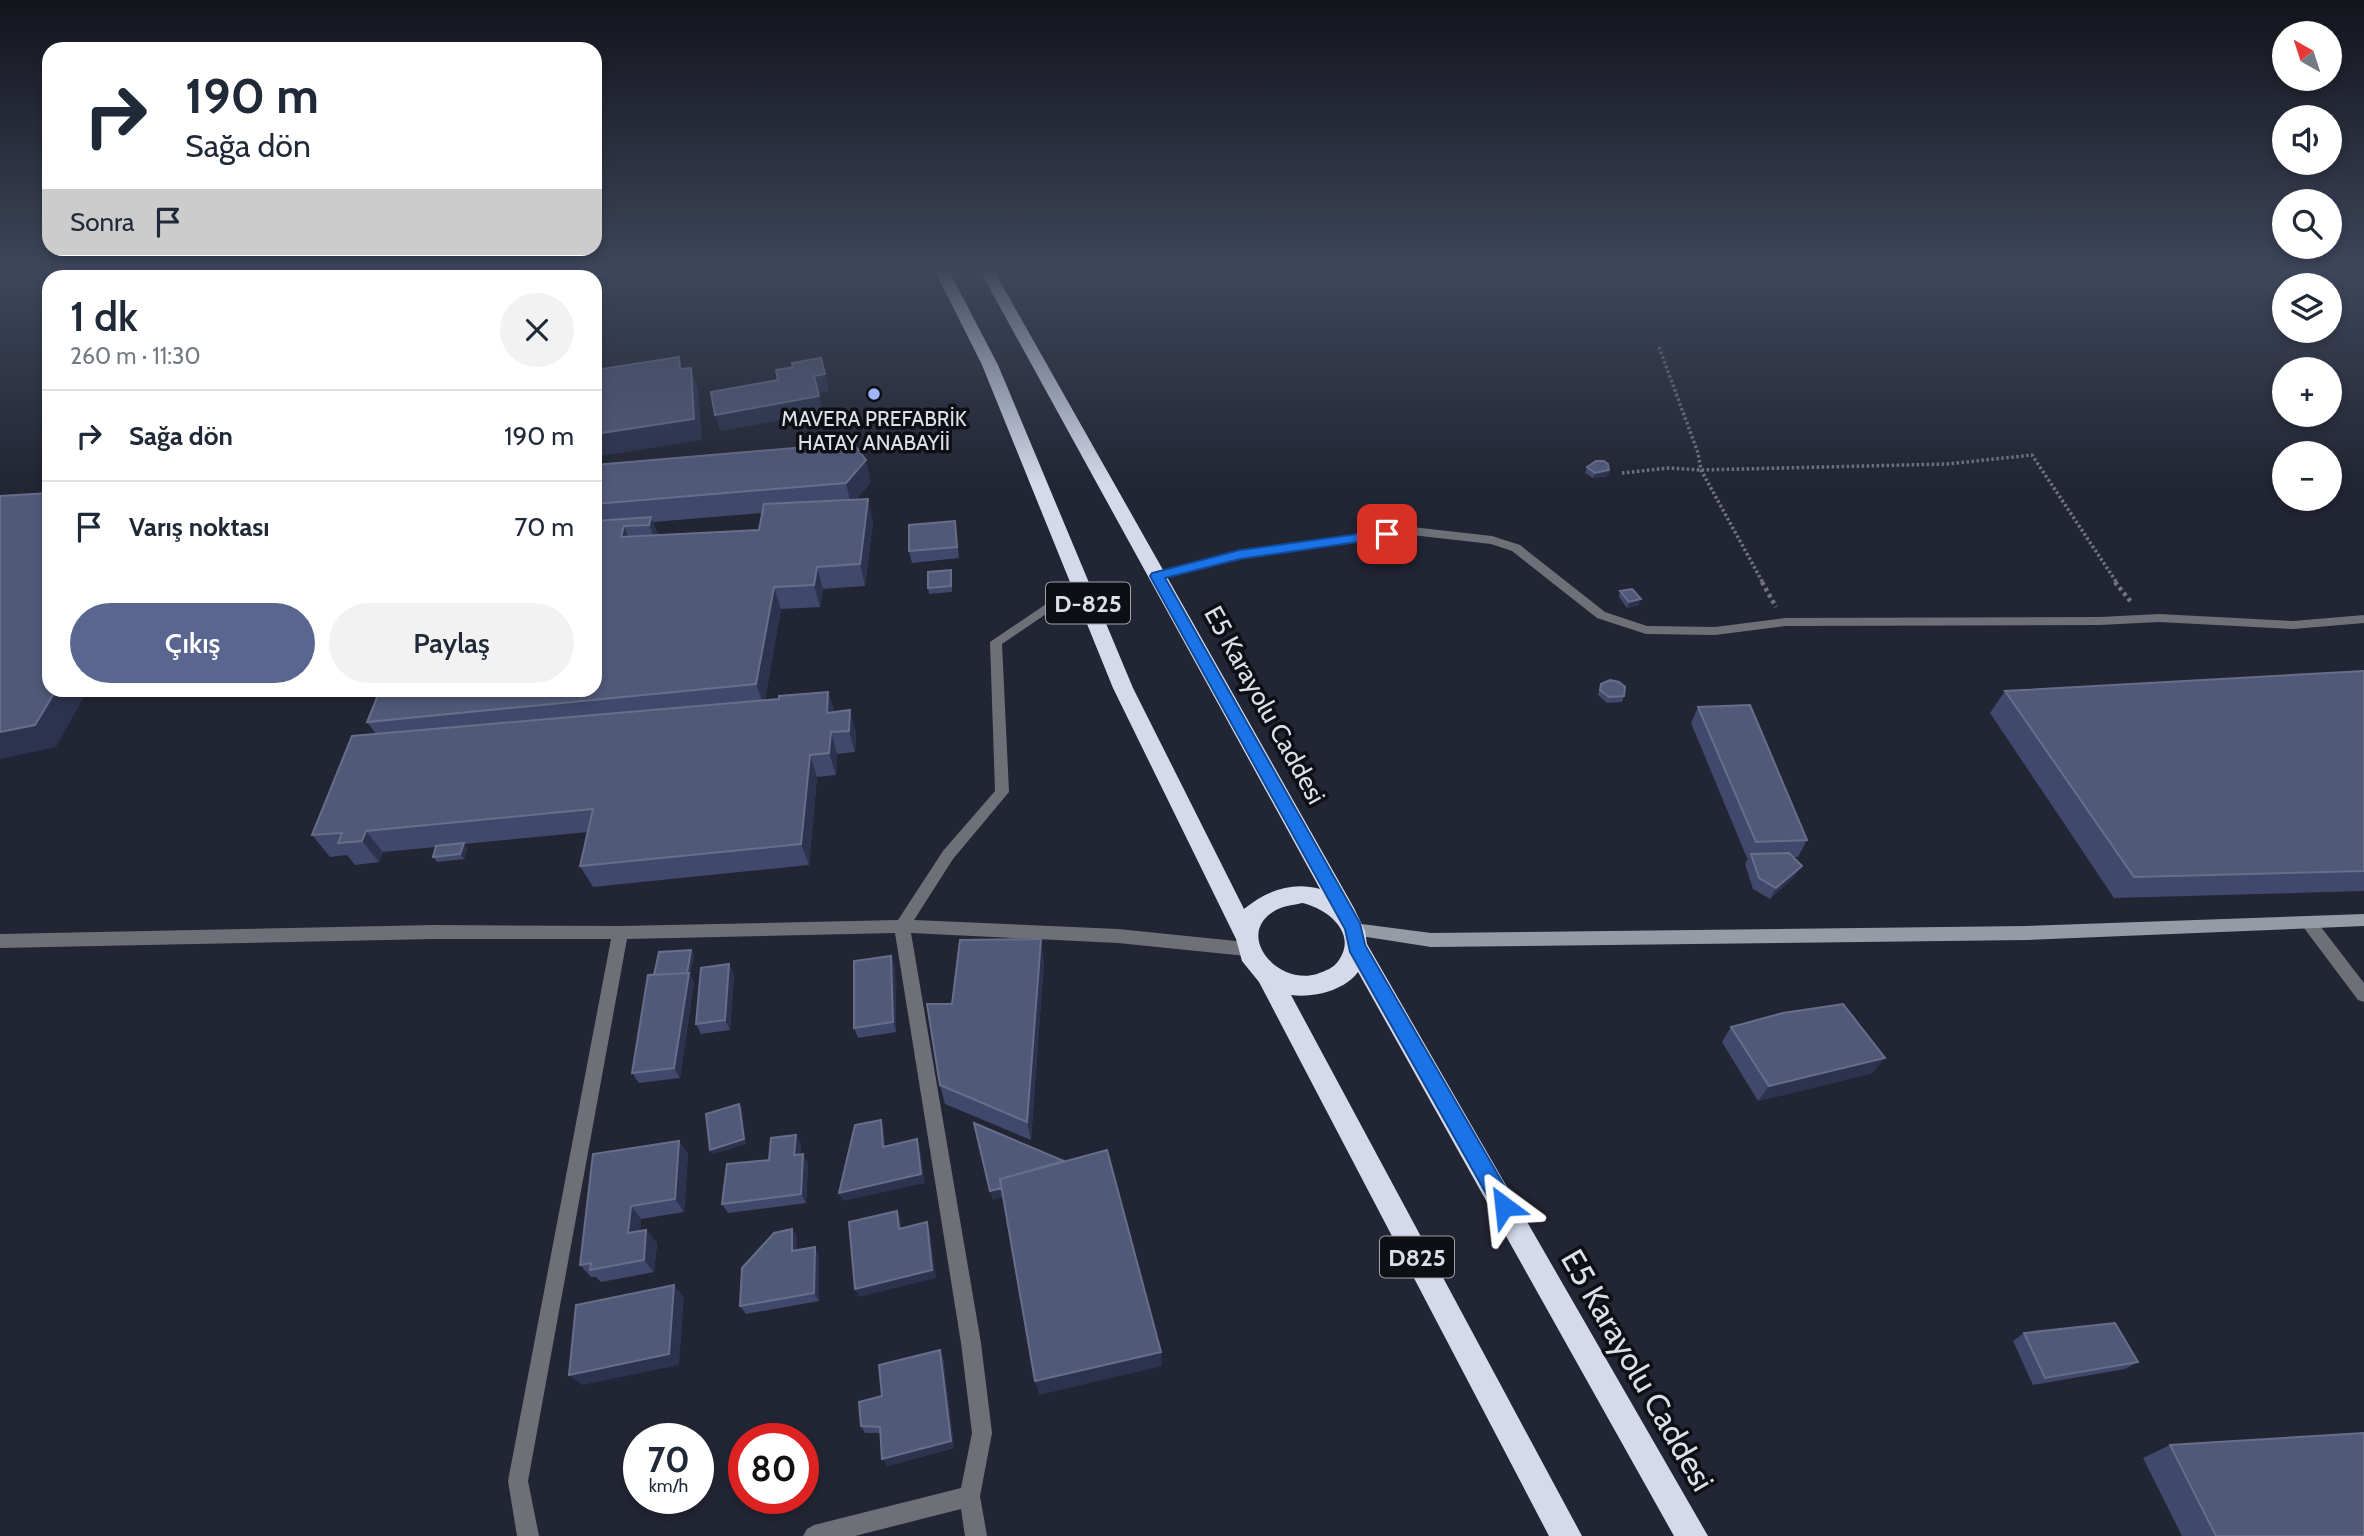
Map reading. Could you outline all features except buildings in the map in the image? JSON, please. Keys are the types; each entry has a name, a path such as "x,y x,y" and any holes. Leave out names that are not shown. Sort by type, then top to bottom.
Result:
{"highway":[{"name":"D-825","path":"977,341 990,365 1122,688 1245,941"},
{"name":"E5 Karayolu Caddesi","path":"1026,341 1692,1536"},
{"name":"E5 Karayolu Caddesi","path":"1245,941 1249,920 1258,908 1270,899 1286,895 1319,897 1334,904 1352,930"},
{"path":"1269,978 1286,985 1306,987 1325,984 1352,962 1352,930"},
{"name":"D825","path":"1245,941 1254,965 1269,978 1566,1536"}],"street":[{"path":"1157,576 1240,555 1412,531 1492,540 1516,548 1601,615 1646,630 1715,631 1785,622 2144,619 2293,625 2364,619"},
{"path":"976,1536 970,1496 982,1433 971,1343 902,926 948,855 1002,792 996,642 1080,585"},
{"path":"1352,930 1431,940 2027,933 2364,920"},
{"path":"2309,923 2364,995"},
{"path":"0,941 433,932 621,933 902,926 1245,941"},
{"path":"528,1536 518,1481 621,933"},
{"path":"814,1536 970,1496"}],"path":[{"path":"1659,347 1698,453 1701,470 1785,622"},
{"path":"1622,472 1669,468 1701,470 1947,464 2032,455 2104,567 2144,619"}],"place":[{"name":"MAVERA PREFABRİK HATAY ANABAYİİ","path":"874,394"}],"route":[{"path":"1387,534 1240,555 1157,576 1354,929 1356,947 1504,1206"}]}
